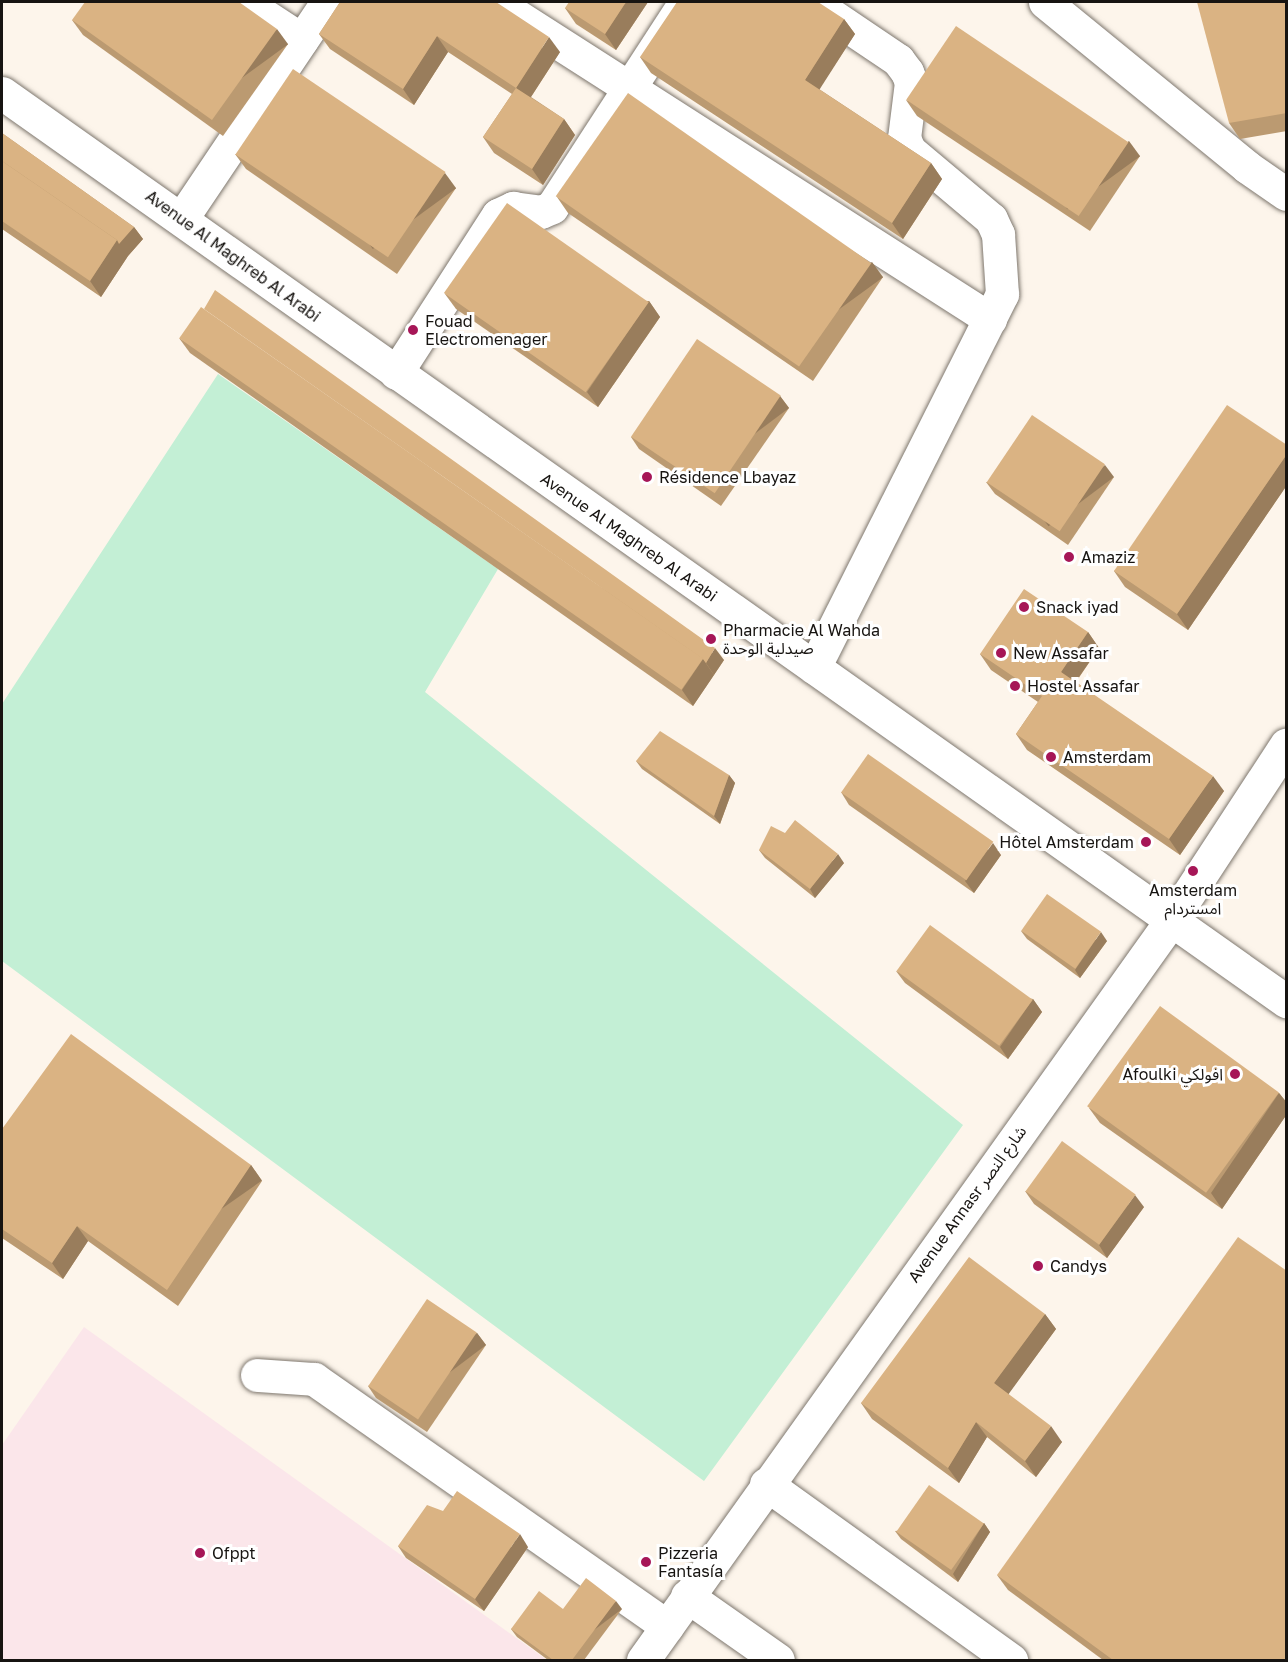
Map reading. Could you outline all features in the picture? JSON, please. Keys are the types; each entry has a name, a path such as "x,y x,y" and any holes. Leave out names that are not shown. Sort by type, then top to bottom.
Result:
{"street":[{"path":"244,2 302,40"},
{"path":"182,218 327,2"},
{"path":"495,2 990,319"},
{"path":"396,373 498,215 513,208 541,212 552,207 685,2"},
{"path":"812,2 898,60 911,82 904,138 909,150 991,219 998,234 1002,294 814,667"},
{"path":"1045,2 1247,167 1287,194"},
{"name":"Avenue Al Maghreb Al Arabi","path":"2,93 182,218 396,373 814,667 1170,922 1287,1001"},
{"name":"Avenue Annasr شارع النصر","path":"643,1660 766,1484 1170,922 1287,745"},
{"path":"257,1375 314,1379 667,1626"},
{"path":"766,1484 1011,1660"},
{"path":"687,1596 778,1660"}],"shaded area":[{"name":"Ofppt","path":"84,1327 547,1660 2,1660 2,1445"}],"green space":[{"path":"218,374 498,569 425,692 963,1125 704,1481 2,961 2,704"}],"building":[{"path":"85,2 239,2 277,29 212,120 72,20"},
{"path":"340,2 496,2 549,37 516,88 437,36 403,89 319,34"},
{"path":"569,2 626,2 605,34 565,8"},
{"path":"677,2 818,2 844,19 805,80 931,163 892,223 640,57"},
{"path":"1197,2 1287,2 1287,113 1229,123"},
{"path":"956,26 1128,142 1079,216 906,100"},
{"path":"293,69 446,172 388,257 235,154"},
{"path":"516,88 564,119 532,169 483,137"},
{"path":"628,93 871,263 799,367 556,196"},
{"path":"2,133 134,227 119,244 117,240 2,161"},
{"path":"2,161 117,240 90,281 2,221"},
{"path":"507,203 649,302 586,392 444,293"},
{"path":"215,290 715,648 706,663 204,309"},
{"path":"201,307 703,659 681,690 179,338"},
{"path":"697,339 781,395 715,493 631,437"},
{"path":"1227,405 1287,445 1287,454 1177,614 1114,571"},
{"path":"1032,415 1105,464 1060,531 987,482"},
{"path":"1024,589 1088,632 1061,672 1213,776 1169,839 1016,734 1042,696 980,654"},
{"path":"660,731 729,775 714,816 636,761"},
{"path":"868,754 993,842 966,880 841,793"},
{"path":"795,820 838,854 810,889 759,850 771,826 785,833"},
{"path":"1047,894 1101,932 1075,969 1021,931"},
{"path":"930,925 1033,1000 999,1046 896,971"},
{"path":"1160,1006 1279,1092 1206,1193 1087,1106"},
{"path":"71,1034 251,1165 167,1290 77,1226 52,1263 2,1229 2,1129"},
{"path":"1062,1141 1136,1194 1099,1245 1026,1191"},
{"path":"1238,1237 1287,1271 1287,1660 1113,1660 997,1575"},
{"path":"969,1257 1045,1314 994,1383 1051,1426 1025,1461 976,1422 948,1468 861,1403"},
{"path":"427,1299 477,1333 418,1420 368,1386"},
{"path":"929,1485 984,1523 951,1570 896,1532"},
{"path":"457,1491 520,1534 475,1599 398,1546 427,1505 443,1511"},
{"path":"586,1578 616,1601 572,1660 553,1660 511,1629 539,1591 563,1609"}],"place":[{"name":"Fouad Electromenager","path":"413,330"},
{"name":"Résidence Lbayaz","path":"647,477"},
{"name":"Amaziz","path":"1069,557"},
{"name":"Snack iyad","path":"1024,607"},
{"name":"Pharmacie Al Wahda صيدلية الوحدة","path":"711,639"},
{"name":"New Assafar","path":"1001,653"},
{"name":"Hostel Assafar","path":"1015,686"},
{"name":"Amsterdam","path":"1051,757"},
{"name":"Hôtel Amsterdam","path":"1146,842"},
{"name":"Amsterdam امستردام","path":"1193,871"},
{"name":"Afoulki افولكي","path":"1235,1074"},
{"name":"Candys","path":"1038,1266"},
{"name":"Ofppt","path":"200,1553"},
{"name":"Pizzeria Fantasía","path":"646,1562"}]}
